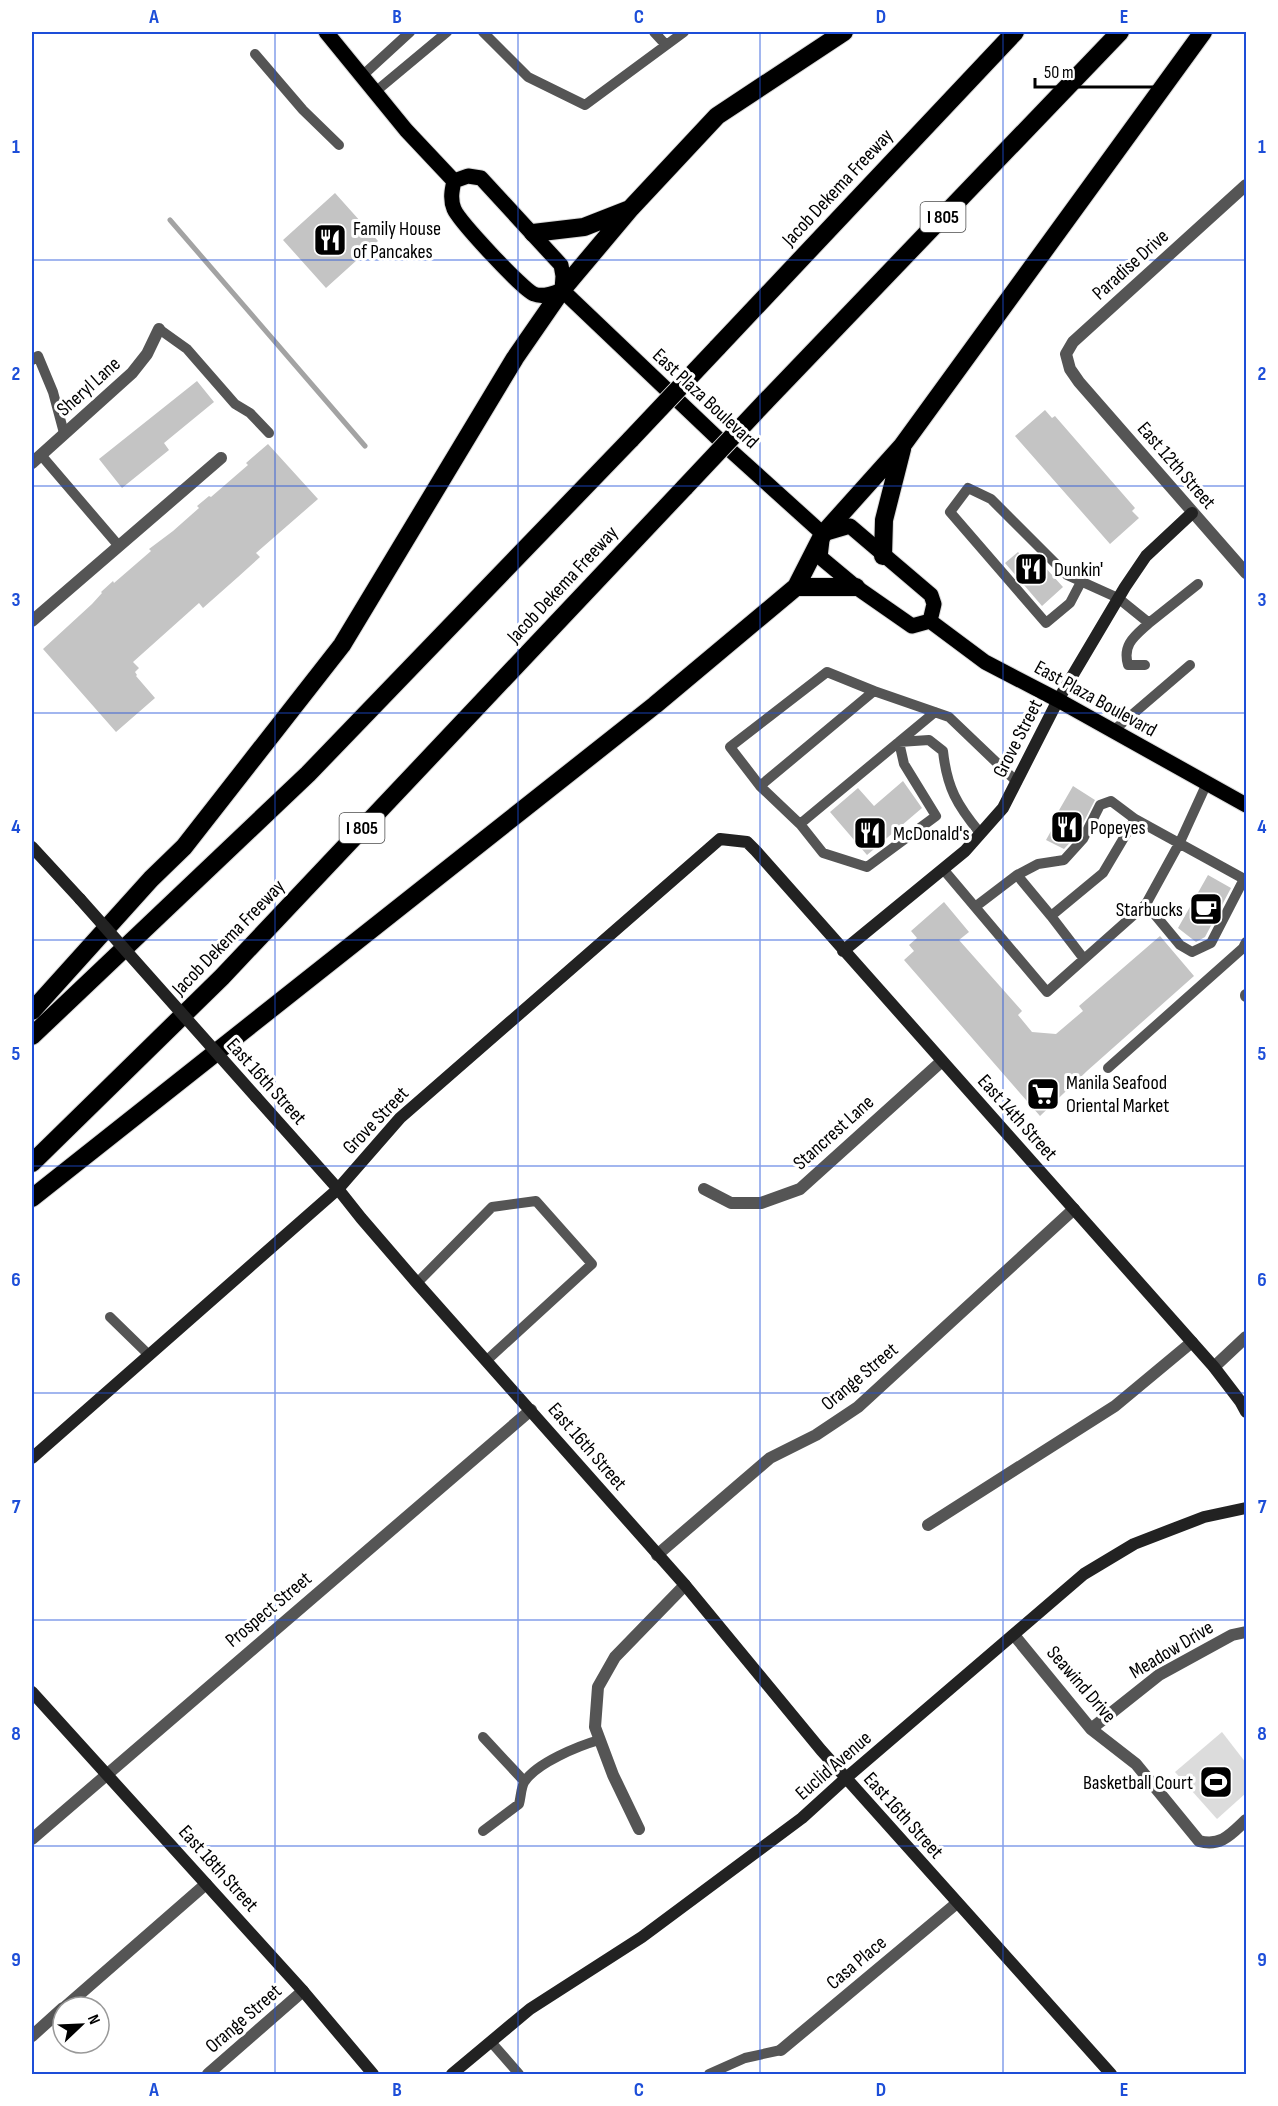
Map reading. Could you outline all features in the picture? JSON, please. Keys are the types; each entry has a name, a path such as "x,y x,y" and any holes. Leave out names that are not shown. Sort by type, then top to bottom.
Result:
{"highway":[{"path":"32,1011 151,879 184,847 342,645 515,358 562,290 631,208 717,116 844,32"},
{"name":"Jacob Dekema Freeway","path":"32,1036 308,774 631,439 1015,32"},
{"name":"Jacob Dekema Freeway","path":"32,1163 222,977 765,402 1120,32"},
{"path":"32,1198 655,705 796,587 823,534 902,446 1203,32"},
{"path":"533,233 584,227 631,208"},
{"path":"883,556 884,520 902,446"},
{"path":"796,587 856,587"}],"main road":[{"path":"326,32 406,130 454,181"},
{"path":"468,176 481,178 561,265 562,290 550,295 534,294 504,269 454,209 451,194 454,181 468,176"},
{"name":"East Plaza Boulevard","path":"562,290 730,450 823,534"},
{"path":"850,526 883,556 931,596 934,603 930,621 912,626 856,587 820,557 823,534 850,526"},
{"name":"East Plaza Boulevard","path":"930,621 985,662 1058,700 1246,806"}],"street":[{"name":"Paradise Drive","path":"1079,382 1070,369 1066,354 1073,342 1245,190"},
{"name":"Sheryl Lane","path":"36,459 132,373 147,354 159,329"},
{"name":"East 12th Street","path":"1079,382 1246,573"},
{"path":"32,621 221,458"},
{"name":"Grove Street","path":"843,951 965,851 1003,808 1058,700 1118,598 1146,556 1192,513"},
{"name":"Grove Street","path":"32,1458 338,1189 400,1118 720,839 747,842 756,851"},
{"name":"East 16th Street","path":"32,847 338,1189 417,1283 685,1585 846,1778 1111,2074"},
{"name":"East 14th Street","path":"756,851 1244,1403"},
{"name":"Stancrest Lane","path":"704,1189 731,1203 761,1203 800,1189 942,1061"},
{"name":"Orange Street","path":"657,1555 770,1458 816,1435 858,1407 1074,1209"},
{"path":"1214,1367 1246,1337"},
{"path":"928,1525 1115,1406 1192,1342"},
{"name":"Prospect Street","path":"32,1839 106,1773 531,1410"},
{"name":"Euclid Avenue","path":"452,2074 530,2009 642,1937 802,1818 1084,1574 1134,1544 1204,1517 1246,1508"},
{"path":"639,1829 598,1740 595,1727 598,1686 615,1657 685,1585"},
{"name":"Meadow Drive","path":"1091,1729 1159,1675 1232,1635 1246,1632"},
{"name":"Seawind Drive","path":"1014,1635 1091,1729 1136,1764 1198,1841 1211,1844 1228,1837 1246,1820"},
{"name":"East 18th Street","path":"32,1692 303,1990 373,2074"},
{"path":"79,1995 206,1884"},
{"name":"Casa Place","path":"781,2050 957,1903"},
{"name":"Orange Street","path":"208,2074 303,1990"},
{"path":"32,2036 51,2019"}],"lane":[{"path":"362,76 410,32"},
{"path":"375,92 447,32"},
{"path":"483,32 528,77 585,105 684,32"},
{"path":"654,32 666,45"},
{"path":"255,54 303,110 339,145"},
{"path":"159,329 187,350 235,404 242,406 269,433"},
{"path":"32,360 38,356 53,392 64,433"},
{"path":"36,459 118,545"},
{"path":"1081,582 1070,603 1046,624 950,512 968,488 991,499 1067,575 1118,598 1149,622"},
{"path":"1144,665 1128,665 1125,654 1127,646 1149,622 1198,584"},
{"path":"1113,731 1190,665"},
{"path":"899,742 904,764 936,816 867,867 824,853 800,824 760,786 729,747 827,672 949,717 1017,782"},
{"path":"760,786 874,691"},
{"path":"800,824 935,712"},
{"path":"899,742 929,740 943,751 946,776 961,810 980,833"},
{"path":"943,869 1047,992 1146,904 1180,842 1207,783"},
{"path":"975,907 1017,875 1038,864 1064,860 1083,839 1100,805 1111,801 1135,819 1245,880 1211,943 1192,952 1180,945 1146,904"},
{"path":"1052,916 1103,873 1135,819"},
{"path":"1017,875 1084,959"},
{"path":"1108,1068 1243,948 1246,942"},
{"path":"417,1283 492,1207 536,1201 592,1264 486,1361"},
{"path":"110,1317 149,1355"},
{"path":"483,1737 524,1781"},
{"path":"483,1831 519,1804 524,1781 544,1765 572,1748 598,1740"},
{"path":"491,2042 519,2074"},
{"path":"709,2074 745,2058 781,2050"}],"shaded area":[{"name":"Basketball Court","path":"1222,1732 1246,1763 1246,1793 1217,1819 1175,1772"}],"building":[{"name":"Family House of Pancakes","path":"335,193 378,241 326,288 283,240"},
{"path":"197,381 214,402 164,443 169,450 122,488 99,459"},
{"path":"1045,410 1052,418 1055,416 1135,508 1132,511 1139,518 1110,544 1015,436"},
{"path":"268,444 318,499 256,553 260,557 203,608 199,603 133,662 139,668 135,672 136,676 155,698 116,732 43,649 92,604 113,581 114,583 151,551 149,549 173,531 199,508 197,506 248,465 246,463"},
{"path":"1018,552 1025,560 1033,554 1063,587 1042,606 1005,563"},
{"name":"McDonald's","path":"903,781 922,808 867,855 830,812 858,788 874,806"},
{"name":"Popeyes","path":"1073,786 1095,800 1077,835 1064,849 1046,840"},
{"name":"Starbucks","path":"1208,875 1231,888 1205,937 1196,942 1178,928"},
{"path":"944,902 969,932 959,940 1022,1011 1018,1015 1032,1032 1056,1034 1083,1011 1079,1006 1160,936 1194,976 1040,1116 904,960 914,951 909,945 917,938 911,931"}],"waterway":[{"path":"170,220 365,446"}],"place":[{"name":"Family House of Pancakes","path":"330,240"},
{"name":"Dunkin'","path":"1031,569"},
{"name":"Popeyes","path":"1067,827"},
{"name":"McDonald's","path":"870,833"},
{"name":"Starbucks","path":"1206,909"},
{"name":"Manila Seafood Oriental Market","path":"1043,1094"},
{"name":"Basketball Court","path":"1216,1782"}]}
